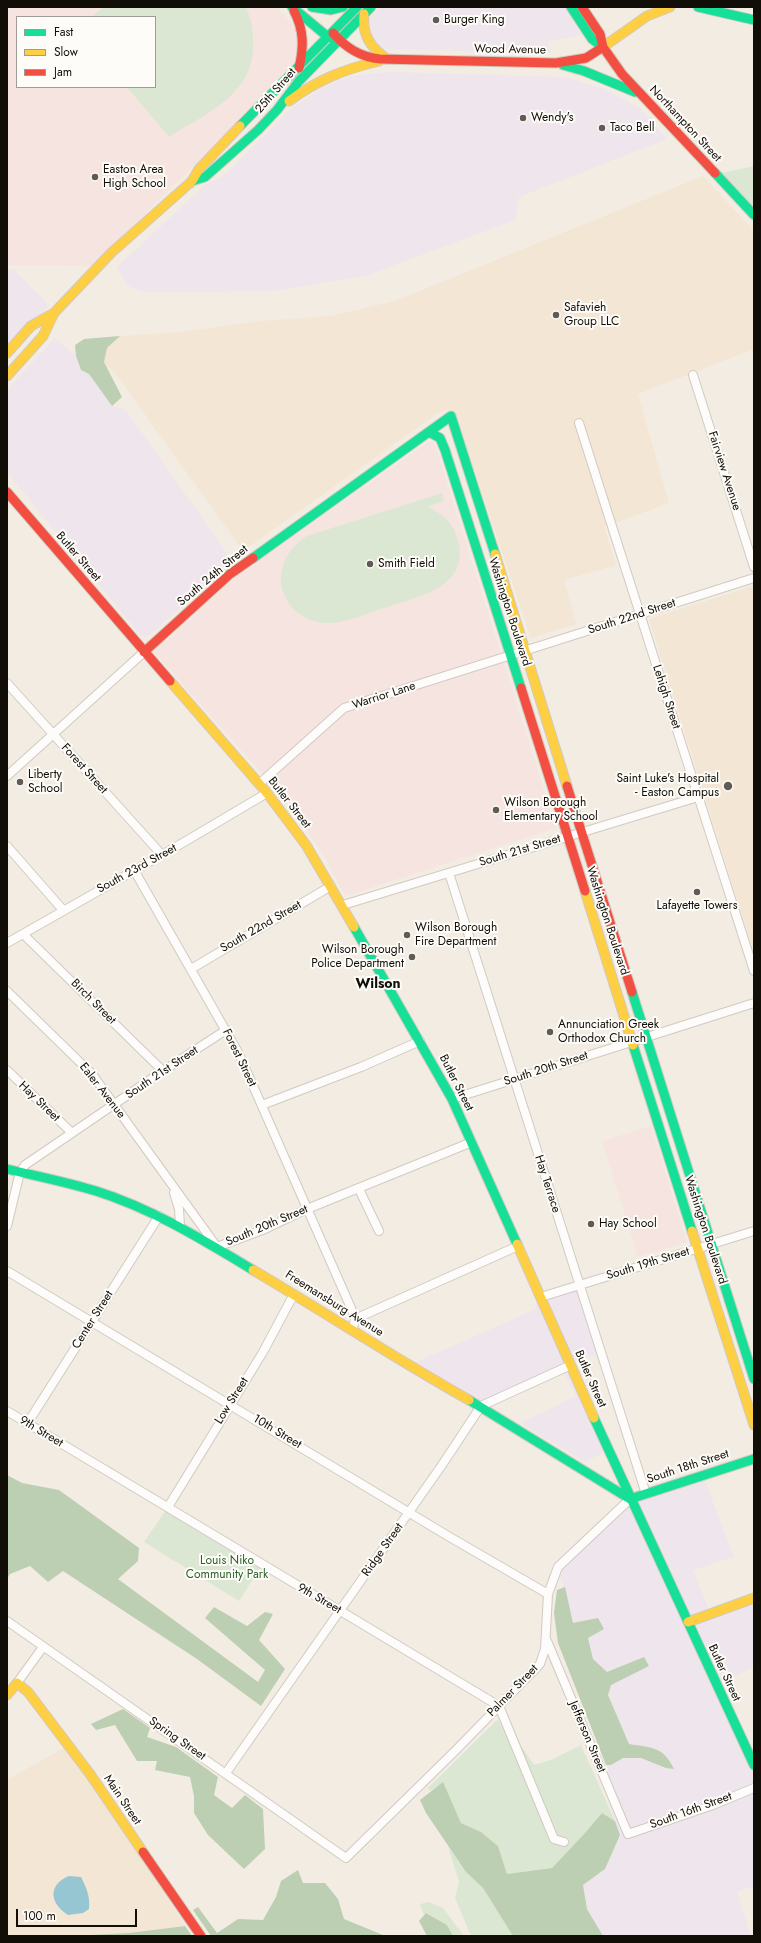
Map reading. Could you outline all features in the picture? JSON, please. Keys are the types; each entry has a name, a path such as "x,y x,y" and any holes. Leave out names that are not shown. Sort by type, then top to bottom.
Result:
{"main road":[{"path":"292,7 330,35"},
{"path":"292,7 300,21 303,35 304,50 299,68"},
{"path":"305,7 330,35"},
{"path":"312,7 331,10 343,7"},
{"name":"25th Street","path":"7,353 31,326 54,312 111,253 192,181 199,169 357,7"},
{"name":"25th Street","path":"192,181 205,177 277,110 299,81 371,7"},
{"name":"Northampton Street","path":"571,7 592,39 604,47"},
{"name":"Northampton Street","path":"582,7 600,34 604,47 622,74 754,215"},
{"name":"Wood Avenue","path":"330,35 362,56 387,59 556,63 586,58 647,16 670,7"},
{"path":"698,7 754,20"},
{"path":"364,14 363,29 367,42 372,49 387,59"},
{"path":"277,110 307,88 331,74 387,59"},
{"path":"556,63 584,71 639,93"},
{"name":"25th Street","path":"7,376 43,336 54,312"},
{"name":"South 24th Street","path":"144,652 230,574 451,416"},
{"name":"Washington Boulevard","path":"451,416 754,1379"},
{"name":"Washington Boulevard","path":"429,432 437,433 441,437 754,1426"},
{"name":"Butler Street","path":"7,492 267,793 306,845 343,906 452,1099 630,1499 754,1765"},
{"name":"Freemansburg Avenue","path":"7,1169 96,1191 180,1226 353,1329 411,1367 481,1406 630,1499"},
{"name":"South 18th Street","path":"630,1499 754,1459"},
{"path":"688,1622 754,1598"},
{"path":"7,1695 17,1683"},
{"name":"Main Street","path":"17,1683 28,1692 87,1770 201,1936"}],"street":[{"name":"Fairview Avenue","path":"693,375 754,567"},
{"name":"Lehigh Street","path":"579,423 754,971"},
{"name":"South 22nd Street","path":"510,656 754,578"},
{"name":"South 24th Street","path":"7,776 144,652"},
{"name":"Warrior Lane","path":"259,784 344,708 510,656"},
{"name":"Forest Street","path":"7,683 162,855"},
{"name":"South 23rd Street","path":"7,943 162,855 267,793"},
{"name":"South 21st Street","path":"343,906 698,797"},
{"path":"7,846 63,910"},
{"name":"Forest Street","path":"134,870 240,1054 355,1319"},
{"name":"Hay Terrace","path":"449,873 646,1494"},
{"name":"South 22nd Street","path":"191,968 331,886"},
{"name":"Birch Street","path":"23,934 162,1071"},
{"name":"Ealer Avenue","path":"7,991 92,1074 217,1247"},
{"name":"South 20th Street","path":"452,1099 754,1003"},
{"name":"South 21st Street","path":"20,1172 25,1166 72,1133 115,1106 162,1071 226,1030"},
{"path":"262,1105 361,1067 420,1041"},
{"name":"Hay Street","path":"7,1070 72,1133"},
{"name":"South 20th Street","path":"217,1247 265,1229 307,1209 472,1142"},
{"path":"7,1226 20,1172"},
{"name":"Ealer Avenue","path":"170,1184 179,1209 180,1226"},
{"path":"359,1189 379,1231"},
{"name":"Center Street","path":"27,1424 159,1216"},
{"name":"South 19th Street","path":"541,1297 754,1231"},
{"path":"353,1329 355,1319 518,1246"},
{"name":"10th Street","path":"7,1271 548,1594"},
{"name":"Low Street","path":"168,1507 263,1352 294,1294"},
{"path":"481,1406 571,1364"},
{"name":"Ridge Street","path":"226,1774 481,1406"},
{"name":"9th Street","path":"7,1411 499,1706"},
{"name":"Palmer Street","path":"346,1858 540,1664 544,1657 548,1594 558,1567 630,1499"},
{"name":"Spring Street","path":"7,1621 346,1858"},
{"name":"Jefferson Street","path":"546,1639 628,1834"},
{"path":"17,1683 43,1647"},
{"path":"499,1706 554,1838 564,1842"},
{"name":"South 16th Street","path":"628,1834 713,1805 754,1788"}],"shaded area":[{"name":"Easton Area High School","path":"7,7 277,7 293,25 300,36 296,65 92,266 7,265"},
{"path":"381,7 565,7 581,35 547,42 551,53 382,49 374,43 369,19"},
{"path":"388,72 564,77 605,89 641,109 667,139 519,197 515,220 368,275 276,291 145,292 128,286 117,267 206,184 222,177 292,108 322,88 351,76"},
{"path":"703,176 754,231 754,349 638,394 669,503 604,527 616,565 564,580 576,624 531,638 456,415 451,409 438,413 243,551 118,377 104,362 107,348 120,336 181,332 261,321 331,316 395,301"},
{"path":"7,269 14,269 49,306 7,352"},
{"path":"55,338 76,356 81,370 89,374 112,406 125,409 224,549 231,562 146,638 140,635 7,472 7,390"},
{"path":"434,441 556,828 345,896 324,856 290,805 154,652 239,574 428,442"},
{"name":"Saint Luke's Hospital - Easton Campus","path":"753,586 754,590 754,953 649,619"},
{"path":"651,1126 687,1242 638,1257 602,1141"},
{"path":"583,1286 601,1354 568,1361 610,1449 585,1462 520,1423 576,1396 561,1367 481,1402 412,1364 536,1309 536,1303"},
{"path":"703,1476 734,1557 693,1570 710,1613 754,1598 754,1667 718,1684 754,1764 754,1886 737,1892 751,1936 603,1936 587,1909 583,1885 605,1869 620,1835 598,1771 606,1765 611,1765 623,1758 641,1757 629,1744 608,1695 611,1685 607,1673 593,1659 588,1637 573,1623 560,1576 563,1564 630,1498"},
{"path":"69,1745 185,1926 129,1933 70,1936 7,1936 7,1780"}],"green space":[{"path":"104,7 245,7 252,27 252,59 247,74 238,88 227,99 214,110 169,137 128,88 156,88 156,16 92,16"},
{"path":"754,166 754,215 715,173"},
{"path":"120,336 107,348 104,362 122,397 112,406 89,374 81,370 76,356 75,345 84,339"},
{"path":"442,493 444,501 427,507 438,512 451,524 458,541 460,557 456,569 449,579 439,588 413,599 334,623 315,621 301,615 290,604 283,592 281,577 284,562 293,548 307,536"},
{"path":"7,1475 22,1483 59,1490 139,1548 138,1561 118,1579 258,1682 265,1670 205,1618 214,1607 247,1626 265,1612 273,1614 259,1640 285,1669 261,1706 197,1659 63,1571 48,1582 30,1566 10,1574 7,1579"},
{"name":"Louis Niko Community Park","path":"168,1507 262,1565 239,1601 144,1542"},
{"path":"565,1587 573,1623 598,1618 604,1629 588,1638 593,1659 607,1672 644,1657 649,1666 611,1685 608,1695 629,1744 656,1749 666,1756 674,1769 666,1768 641,1758 623,1758 611,1765 606,1765 558,1643 554,1613 557,1590"},
{"path":"123,1709 150,1728 147,1737 176,1747 218,1777 214,1795 232,1808 245,1795 263,1809 265,1849 244,1869 208,1835 194,1813 194,1796 190,1777 155,1770 157,1761 137,1761 115,1725 96,1730 91,1724"},
{"path":"498,1719 503,1729 524,1750 534,1765 551,1760 581,1745 615,1821 602,1813 552,1868 507,1874 498,1846 481,1832 461,1823 443,1783 430,1791 428,1788"},
{"path":"443,1782 461,1823 481,1832 498,1846 507,1874 552,1868 602,1813 615,1821 620,1835 605,1869 583,1885 587,1909 603,1936 513,1936 483,1888 466,1872 426,1813 420,1800"},
{"path":"448,1846 466,1872 483,1888 513,1936 471,1936 455,1898 459,1882"},
{"path":"298,1870 303,1883 325,1883 338,1899 344,1919 383,1935 211,1936 193,1910 198,1907 217,1933 238,1919 263,1920 276,1897 281,1881"},
{"path":"429,1902 443,1908 464,1936 453,1936 447,1925 427,1913 424,1915 420,1904"},
{"path":"426,1913 447,1925 453,1936 427,1936 419,1921"},
{"path":"185,1926 192,1936 70,1936 129,1933"}],"water":[{"path":"69,1876 81,1877 86,1889 89,1900 89,1909 83,1913 68,1915 57,1906 54,1889 57,1884"}],"traffic: fast":[{"path":"292,7 328,37 339,40 371,7"},
{"path":"312,7 331,10 343,7"},
{"path":"240,126 357,7"},
{"path":"571,7 592,39 603,47"},
{"path":"698,7 754,20"},
{"path":"192,181 205,177 258,130 277,110 299,81 339,40"},
{"path":"563,65 584,71 635,92"},
{"path":"715,173 754,215"},
{"path":"253,558 451,416 495,554"},
{"path":"429,432 440,438 445,450 521,688"},
{"path":"354,927 452,1099 517,1244"},
{"path":"632,992 754,1379"},
{"path":"633,1045 692,1231"},
{"path":"7,1169 63,1182 117,1198 177,1226 253,1270"},
{"path":"469,1400 630,1499 754,1459"},
{"path":"594,1418 754,1765"}],"traffic: slow":[{"path":"603,47 647,16 670,7"},
{"path":"364,14 364,28 368,40 376,50 387,59"},
{"path":"289,101 310,87 332,76 379,61"},
{"path":"7,353 31,326 54,313 111,253 192,181 199,169 240,126"},
{"path":"7,376 43,336 54,313"},
{"path":"495,554 567,786"},
{"path":"170,681 267,793 306,845 354,927"},
{"path":"585,891 633,1045"},
{"path":"692,1231 754,1425"},
{"path":"517,1244 594,1418"},
{"path":"253,1270 469,1400"},
{"path":"688,1622 754,1598"},
{"path":"7,1695 17,1683 28,1692 90,1774 143,1852"}],"traffic: jam":[{"path":"582,7 600,34 603,47 622,74 715,173"},
{"path":"294,11 300,25 302,39 302,53 299,68"},
{"path":"333,33 354,51 366,56 380,59 556,63 586,58 603,47"},
{"path":"7,492 170,681"},
{"path":"144,652 230,574 253,558"},
{"path":"521,688 585,891"},
{"path":"567,786 632,992"},
{"path":"143,1852 201,1936"}],"place":[{"name":"Burger King","path":"436,20"},
{"name":"Wendy's","path":"523,118"},
{"name":"Taco Bell","path":"602,128"},
{"name":"Easton Area High School","path":"95,177"},
{"name":"Safavieh Group LLC","path":"556,315"},
{"name":"Smith Field","path":"370,564"},
{"name":"Liberty School","path":"20,782"},
{"name":"Saint Luke's Hospital - Easton Campus","path":"728,786"},
{"name":"Wilson Borough Elementary School","path":"496,810"},
{"name":"Lafayette Towers","path":"697,892"},
{"name":"Wilson Borough Fire Department","path":"407,935"},
{"name":"Wilson Borough Police Department","path":"412,957"},
{"name":"Annunciation Greek Orthodox Church","path":"550,1032"},
{"name":"Hay School","path":"591,1224"}],"district":[{"name":"Wilson","path":"378,985"}]}
